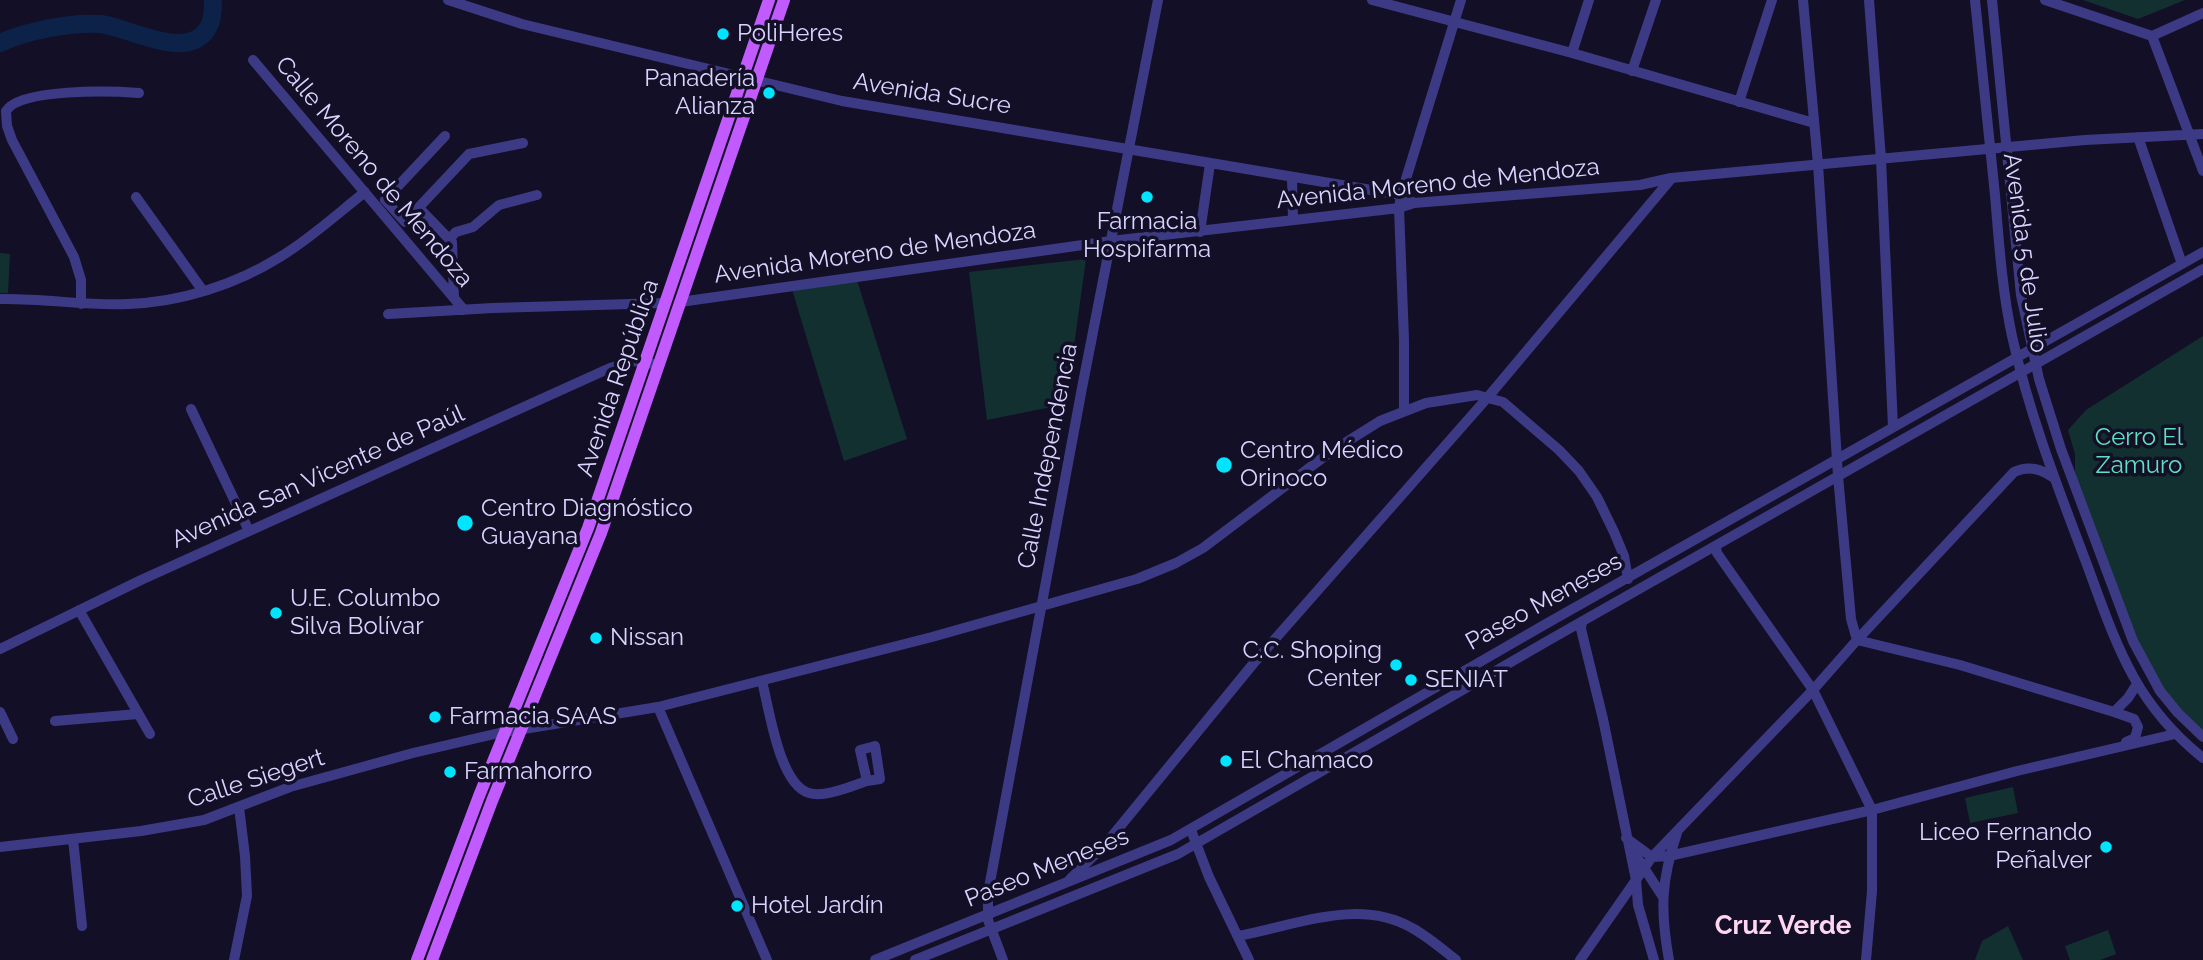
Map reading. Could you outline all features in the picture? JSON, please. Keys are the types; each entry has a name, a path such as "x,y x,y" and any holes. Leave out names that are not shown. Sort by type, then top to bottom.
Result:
{"main road":[{"name":"Avenida República","path":"417,960 588,528 769,0"},
{"name":"Avenida República","path":"432,960 601,533 784,0"}],"street":[{"name":"Avenida Sucre","path":"448,0 522,24 842,101 1401,195 1414,203"},
{"name":"Calle Independencia","path":"988,921 995,857 1158,0"},
{"path":"1372,0 1454,20 1814,123"},
{"path":"1404,410 1399,208 1461,0"},
{"path":"1572,53 1590,0"},
{"path":"1632,71 1656,0"},
{"path":"1739,102 1772,0"},
{"path":"1802,0 1818,164 1838,476 1851,619 1857,640"},
{"path":"1869,0 1881,159 1893,427"},
{"name":"Avenida 5 de Julio","path":"1975,0 2005,297 2021,372 2054,479 2108,623 2147,701 2175,734 2203,758"},
{"name":"Avenida 5 de Julio","path":"1992,0 2020,284 2036,364 2061,449 2133,640 2160,691 2187,723 2203,737"},
{"path":"2045,0 2152,36 2203,13"},
{"path":"2152,36 2203,171"},
{"name":"Calle Moreno de Mendoza","path":"253,60 464,310"},
{"path":"82,304 74,257 12,140 6,111 14,103 44,95 103,91 139,93"},
{"name":"Avenida Moreno de Mendoza","path":"680,302 1111,241 1399,208 1414,203 1640,184 1671,178 1818,164 2203,134"},
{"path":"445,136 385,200 405,222 469,154 523,143"},
{"path":"2138,137 2182,264"},
{"path":"1200,232 1210,164"},
{"path":"1292,178 1293,220"},
{"path":"1066,883 1104,846 1253,664 1489,397 1671,178"},
{"path":"0,299 130,304 204,291 250,274 281,257 365,192"},
{"path":"449,239 456,232 473,227 499,205 537,195"},
{"path":"136,197 204,291"},
{"path":"419,208 452,242 454,298"},
{"name":"Paseo Meneses","path":"915,960 1066,883 1148,851 1191,830 2203,252"},
{"name":"Paseo Meneses","path":"876,960 1154,865 1196,844 2203,269"},
{"name":"Calle Moreno de Mendoza","path":"388,314 665,303"},
{"name":"Avenida San Vicente de Paúl","path":"0,649 249,531 616,366 631,361 659,365"},
{"name":"Calle Siegert","path":"0,847 188,824 298,785 413,753 506,732 658,707 1137,579 1203,548 1345,442 1380,421 1426,403 1476,395 1489,397"},
{"path":"1489,397 1503,402 1520,415 1579,471 1597,497 1614,532 1624,556 1628,579"},
{"path":"191,409 249,531"},
{"path":"1580,960 1652,857 1813,690 2014,472 2032,468 2043,471 2054,479"},
{"path":"1716,547 1717,553 1813,690 1872,810 1872,891 1866,960"},
{"path":"79,610 150,734"},
{"path":"1582,622 1581,629 1603,719 1636,880 1638,905 1654,960"},
{"path":"1857,640 1960,665 2134,719 2138,727 2135,738 2113,748"},
{"path":"762,681 782,761 799,788 810,794 867,781"},
{"path":"2114,712 2137,684"},
{"path":"658,707 767,960"},
{"path":"0,712 13,739"},
{"path":"55,721 138,714"},
{"path":"1626,838 1652,857 1669,856 1872,810 2175,734"},
{"path":"234,960 247,896 239,807"},
{"path":"1191,830 1249,960"},
{"path":"1678,830 1679,843 1697,850"},
{"path":"1668,960 1664,931 1664,873 1678,830"},
{"path":"1626,838 1663,897"},
{"path":"73,839 82,926"},
{"path":"1638,905 1647,890 1663,897"},
{"path":"1238,936 1354,913 1386,917 1412,928 1456,960"},
{"path":"988,921 1003,960"}],"green space":[{"path":"2083,0 2185,0 2138,19"},
{"path":"0,253 10,254 8,293 0,293"},
{"path":"1086,259 1066,404 987,420 969,272"},
{"path":"856,277 907,439 844,461 791,286"},
{"name":"Cerro El Zamuro","path":"2203,336 2203,736 2159,684 2139,647 2075,481 2075,454 2068,430 2086,410"},
{"path":"2013,787 2018,813 1970,823 1965,798"},
{"path":"2008,926 2023,960 1975,960 1982,941"},
{"path":"2108,930 2116,954 2100,960 2070,960 2065,946"}],"waterway":[{"path":"0,43 49,28 76,24 100,24 158,40 188,42 200,37 209,26 213,0"}],"place":[{"name":"PoliHeres","path":"723,34"},
{"name":"Panadería Alianza","path":"769,93"},
{"name":"Farmacia Hospifarma","path":"1147,197"},
{"name":"Centro Médico Orinoco","path":"1224,465"},
{"name":"Centro Diagnóstico Guayana","path":"465,523"},
{"name":"U.E. Columbo Silva Bolívar","path":"276,613"},
{"name":"Nissan","path":"596,638"},
{"name":"C.C. Shoping Center","path":"1396,665"},
{"name":"SENIAT","path":"1411,680"},
{"name":"Farmacia SAAS","path":"435,717"},
{"name":"El Chamaco","path":"1226,761"},
{"name":"Farmahorro","path":"450,772"},
{"name":"Liceo Fernando Peñalver","path":"2106,847"},
{"name":"Hotel Jardín","path":"737,906"}],"district":[{"name":"Cruz Verde","path":"1783,926"}]}
